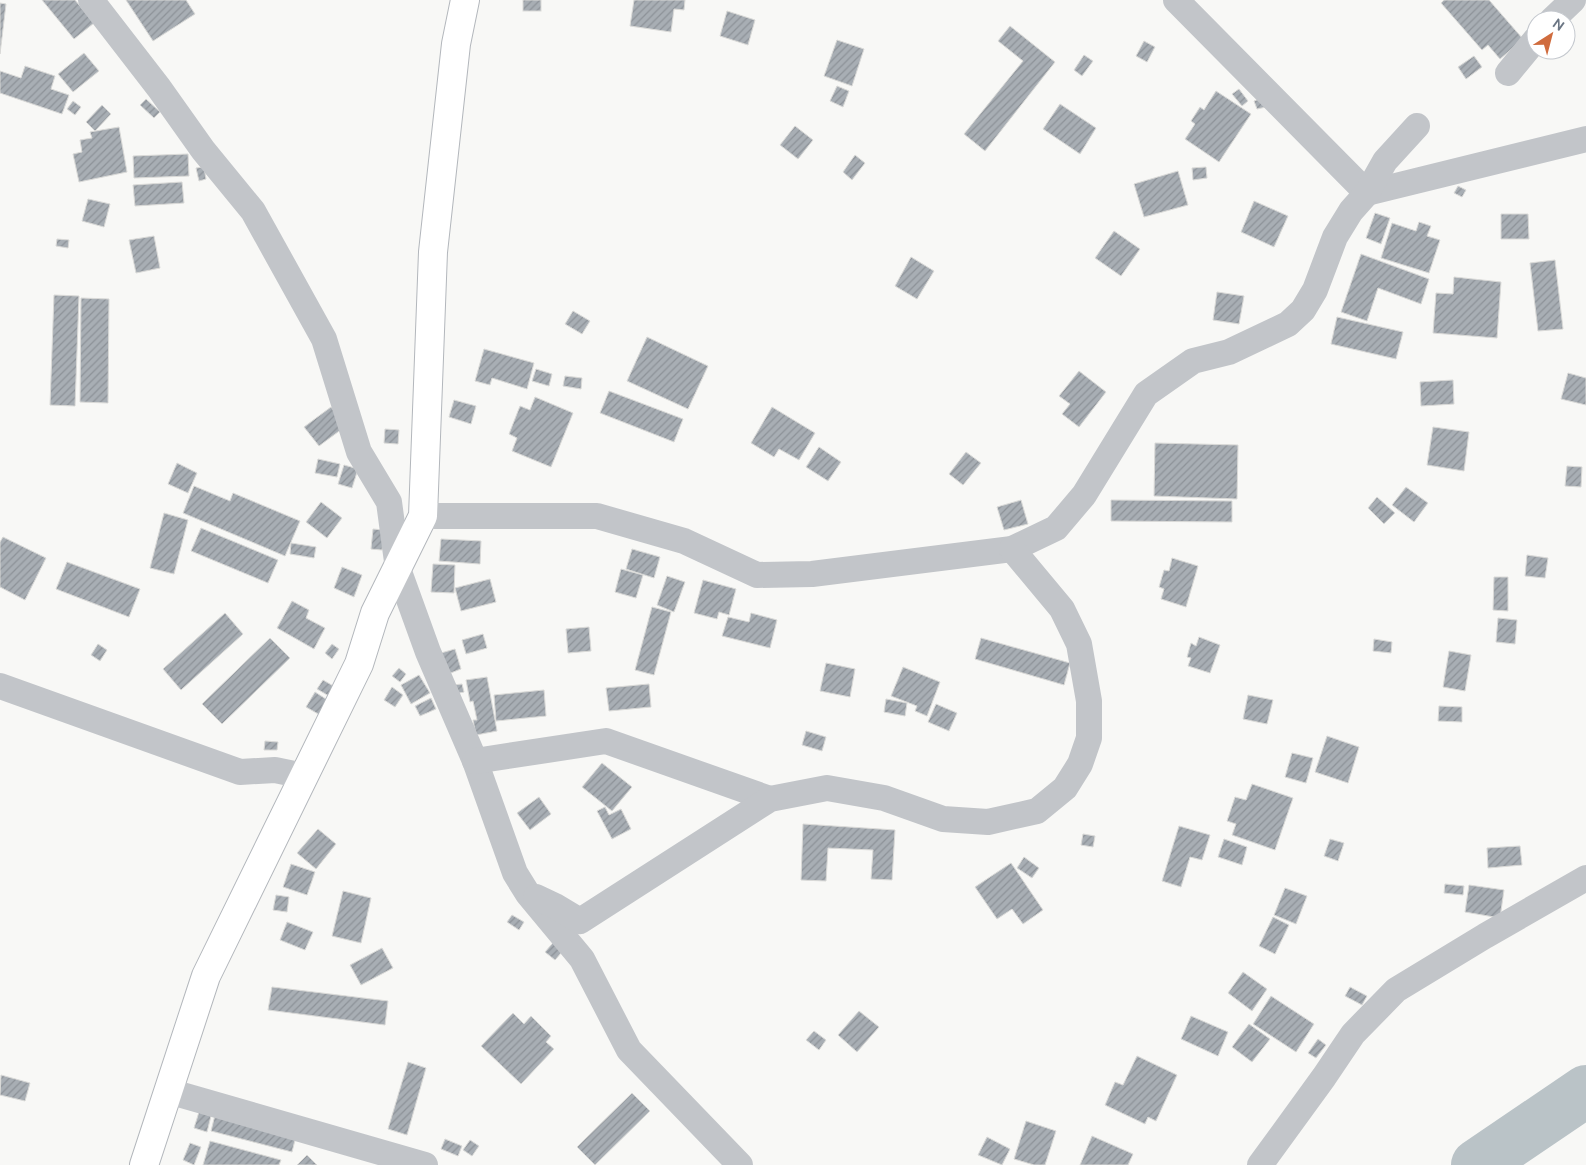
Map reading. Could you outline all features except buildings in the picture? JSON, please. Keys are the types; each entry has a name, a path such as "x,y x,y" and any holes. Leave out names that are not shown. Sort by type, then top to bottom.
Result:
{"main road":[{"path":"144,1165 206,976 359,664 375,613 424,516 433,252 456,44 465,0"}],"street":[{"path":"91,0 153,80 203,150 253,211 324,339 359,452 389,502 398,569 428,652 475,761 515,873 528,894 582,959 630,1050 740,1165"},
{"path":"1176,0 1367,193"},
{"path":"1562,10 1573,0"},
{"path":"1508,73 1526,51"},
{"path":"424,516 597,516 684,540 757,575 812,574 1012,549 1056,528 1084,495 1146,394 1192,361 1228,352 1288,324 1303,310 1316,290 1335,237 1351,211 1367,193 1385,161 1417,126"},
{"path":"1367,193 1586,139"},
{"path":"528,894 555,906 580,921 770,799 827,788 884,798 942,819 988,822 1037,811 1065,788 1080,764 1089,738 1089,700 1079,644 1062,609 1012,549"},
{"path":"0,686 240,772 275,770 304,776"},
{"path":"475,761 606,741 770,799"},
{"path":"1260,1165 1353,1034 1396,990 1586,878"},
{"path":"168,1091 425,1165"}],"waterway":[{"path":"1477,1165 1586,1091"}]}
